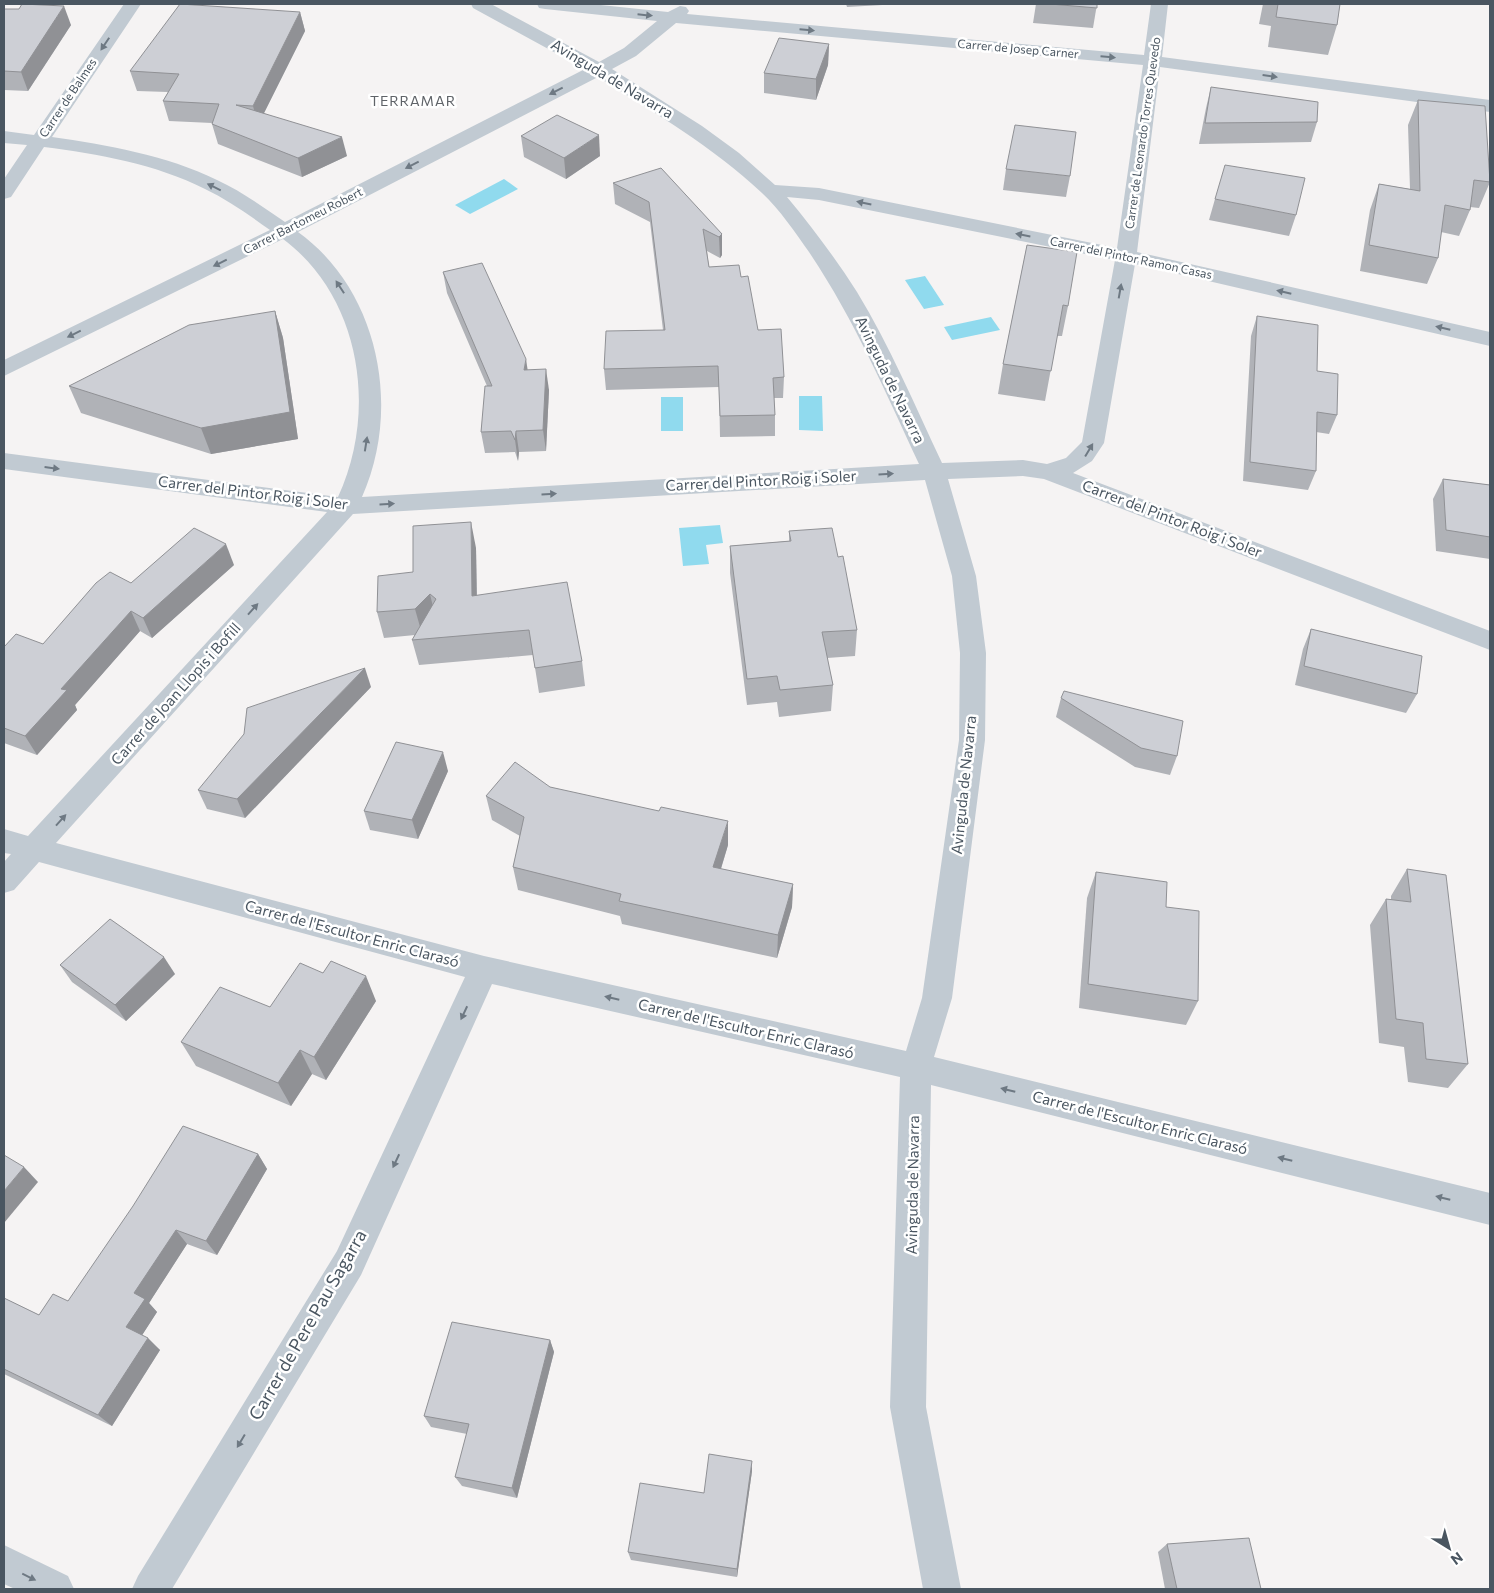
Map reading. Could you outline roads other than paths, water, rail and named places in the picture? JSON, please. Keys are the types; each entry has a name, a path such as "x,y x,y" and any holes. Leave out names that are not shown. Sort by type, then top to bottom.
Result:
{"street":[{"name":"Carrer de Balmes","path":"4,193 132,4"},
{"name":"Avinguda de Navarra","path":"479,4 599,69 695,130 732,157 770,190 802,228 848,293 934,471 964,576 973,652 972,740 937,998 916,1067 908,1407 942,1589"},
{"name":"Carrer de Josep Carner","path":"544,4 674,18 1153,61 1490,106"},
{"name":"Carrer Bartomeu Robert","path":"4,369 284,231 599,69 630,52 674,18 686,4"},
{"name":"Carrer de Leonardo Torres Quevedo","path":"1047,472 1084,458 1093,443 1126,256 1160,4"},
{"path":"4,137 150,163 194,176 237,198 318,258 353,308 364,342 370,416 362,466 346,506"},
{"name":"Carrer del Pintor Ramon Casas","path":"770,190 819,194 1126,256 1490,339"},
{"name":"Carrer del Pintor Roig i Soler","path":"4,461 346,506 934,471 1024,468 1047,472 1490,641"},
{"name":"Carrer de Joan Llopis i Bofill","path":"4,881 346,506"},
{"name":"Carrer de l'Escultor Enric Clarasó","path":"4,842 484,969 916,1067 1490,1209"},
{"name":"Carrer de Pere Pau Sagarra","path":"151,1589 349,1263 484,969"},
{"path":"4,1564 55,1589"}],"water":[{"path":"504,179 518,189 470,214 455,205"},
{"path":"925,276 944,305 924,309 905,280"},
{"path":"991,317 1000,330 952,340 944,327"},
{"path":"799,396 822,396 823,431 799,430"},
{"path":"661,397 683,397 683,431 661,431"},
{"path":"720,525 723,543 706,545 709,564 683,566 679,528"}],"district":[{"name":"TERRAMAR","path":"413,101"}]}
